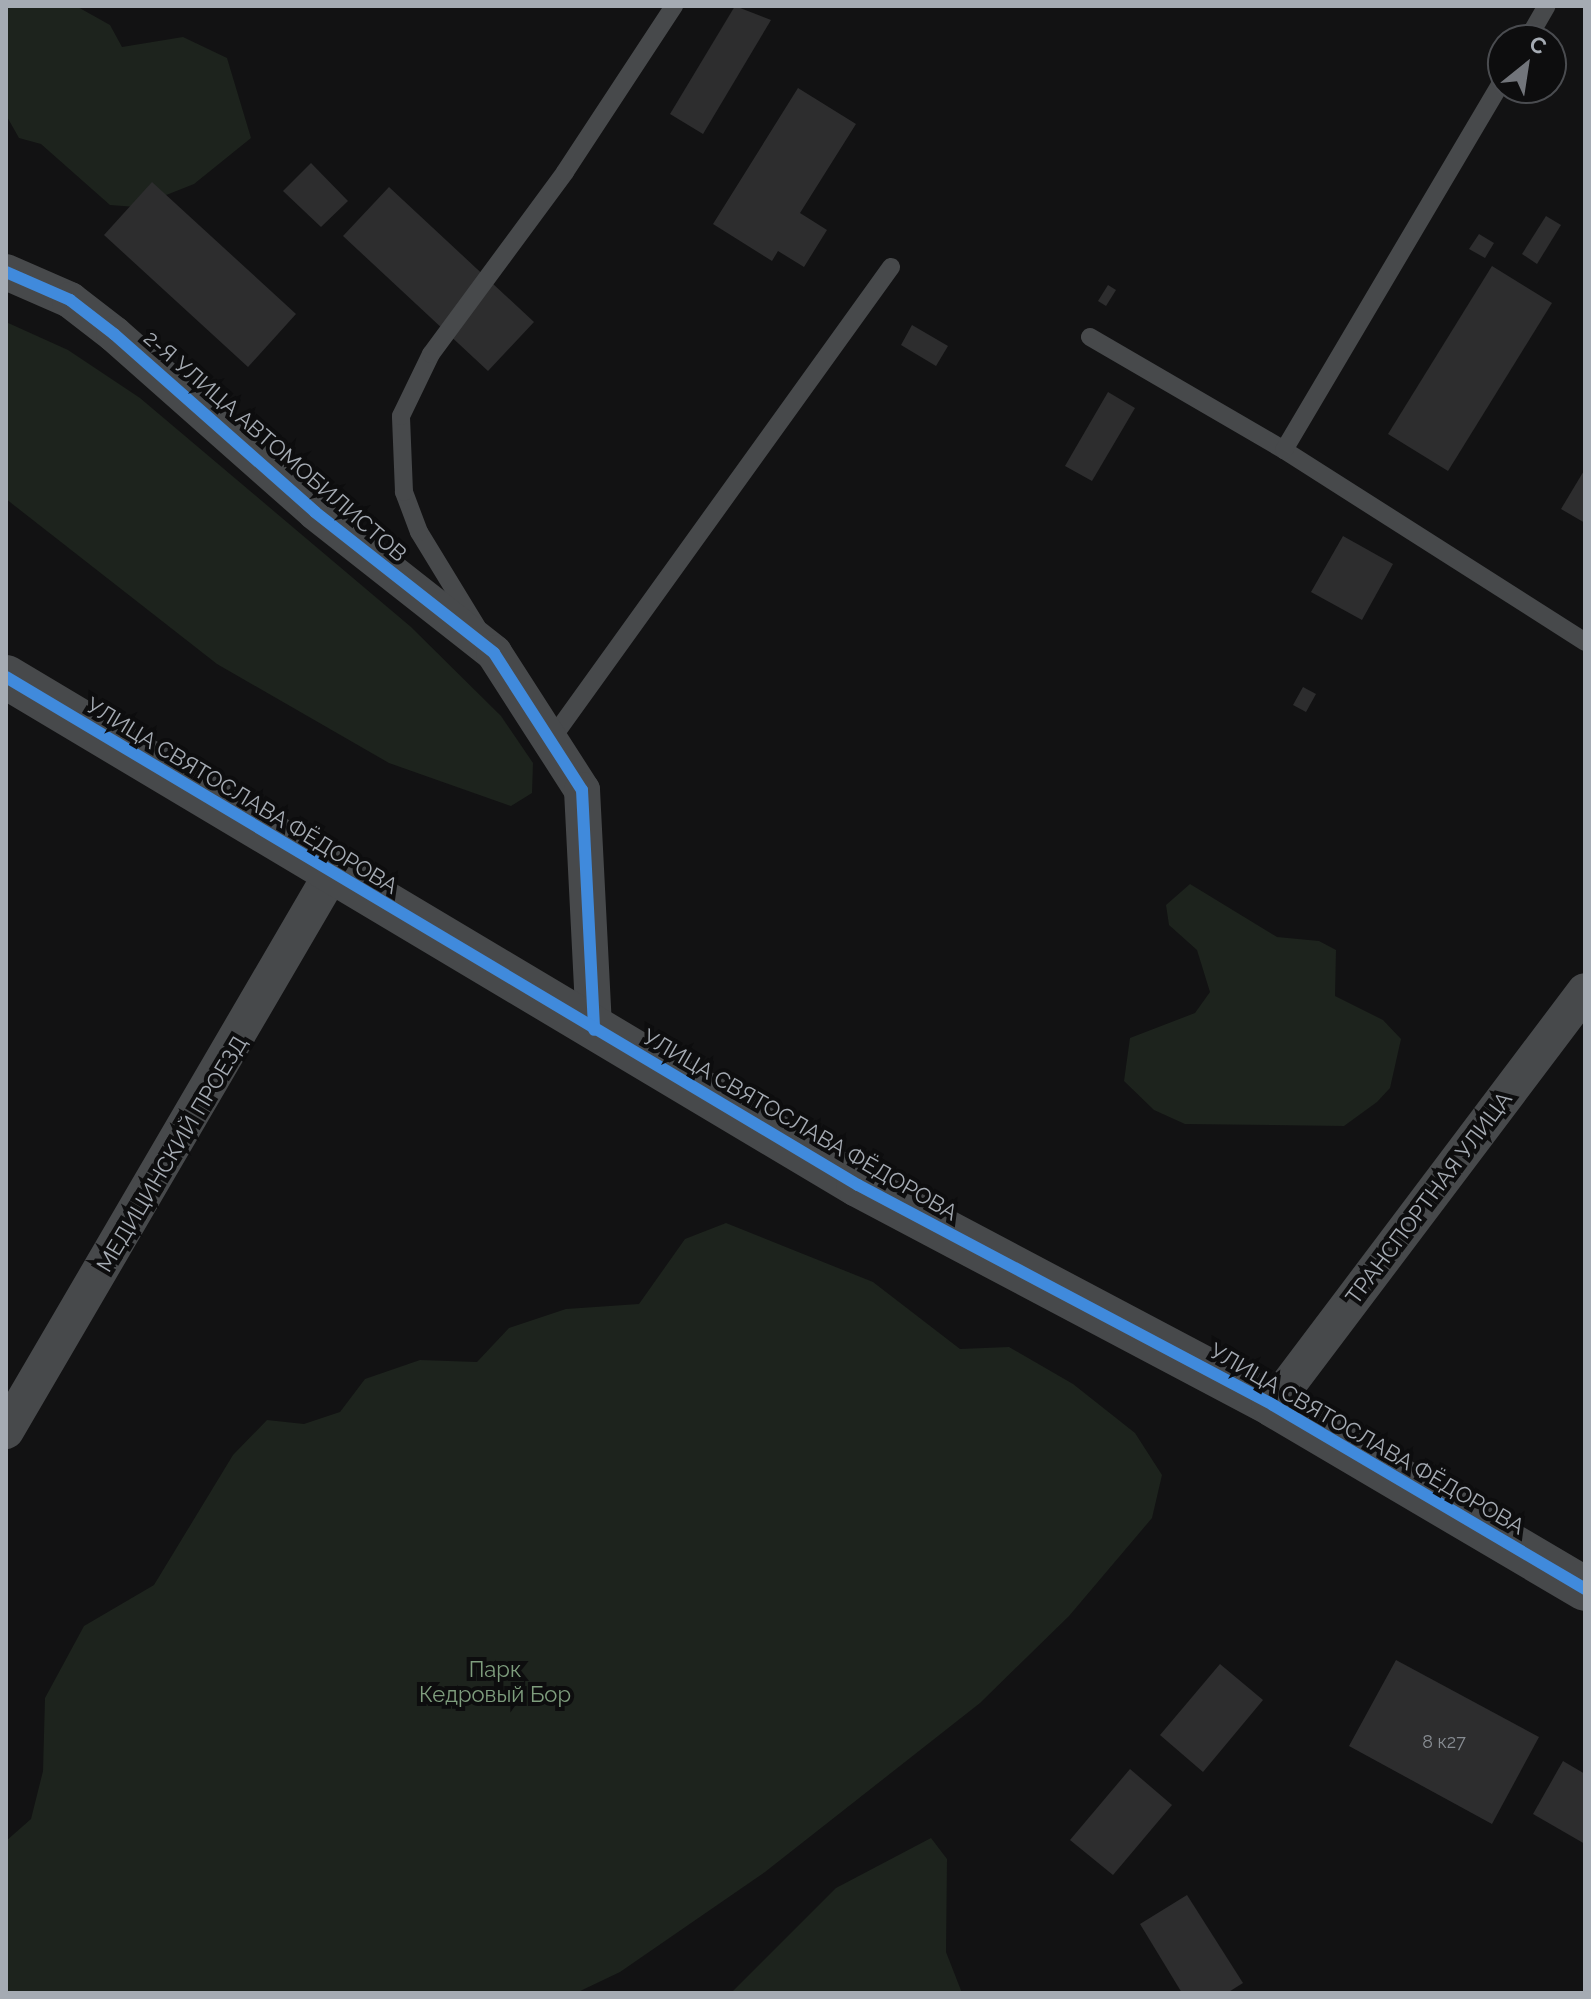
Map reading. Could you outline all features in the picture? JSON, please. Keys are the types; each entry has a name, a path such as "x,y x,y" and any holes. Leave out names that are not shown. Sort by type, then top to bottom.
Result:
{"street":[{"name":"2-Я УЛИЦА АВТОМОБИЛИСТОВ","path":"6,272 70,300 114,334 315,512 494,653 553,737 582,790 588,821 594,1030"},
{"name":"УЛИЦА СВЯТОСЛАВА ФЁДОРОВА","path":"6,677 858,1185 1273,1405 1585,1589"},
{"name":"МЕДИЦИНСКИЙ ПРОЕЗД","path":"6,1431 332,873"},
{"name":"ТРАНСПОРТНАЯ УЛИЦА","path":"1273,1405 1585,991"}],"lane":[{"path":"494,653 419,532 397,451 401,416 431,354 565,172 674,6"},
{"path":"1536,24 1547,6"},
{"path":"1284,450 1489,104"},
{"path":"553,737 891,267"},
{"path":"1090,337 1284,450 1585,642"}],"green space":[{"path":"6,6 76,6 110,25 122,47 183,37 227,58 251,138 194,184 136,207 110,205 41,144 19,138 6,115"},
{"path":"6,322 68,350 140,398 411,627 501,716 533,763 532,793 511,806 389,763 217,664 6,499"},
{"path":"1190,884 1277,937 1319,941 1336,950 1335,996 1383,1020 1401,1039 1390,1088 1377,1102 1344,1126 1185,1124 1154,1110 1124,1081 1130,1038 1195,1013 1210,992 1197,950 1169,925 1166,905"},
{"name":"Парк Кедровый Бор","path":"726,1223 873,1282 960,1349 1009,1347 1073,1384 1135,1433 1162,1475 1152,1518 1069,1616 980,1703 765,1872 620,1972 576,1993 6,1993 6,1841 31,1819 43,1771 45,1698 84,1626 154,1585 233,1455 267,1420 304,1424 340,1412 365,1379 420,1360 477,1362 509,1328 566,1309 639,1304 685,1239"},
{"path":"931,1838 947,1859 946,1952 962,1993 731,1993 836,1888"}],"building":[{"path":"735,6 771,20 703,134 670,114"},
{"path":"798,88 856,124 800,213 827,230 804,267 778,251 772,261 713,224"},
{"path":"311,163 348,201 321,227 283,191"},
{"path":"152,182 296,314 248,367 104,235"},
{"path":"389,187 534,322 488,371 343,236"},
{"path":"1546,216 1561,225 1537,264 1522,254"},
{"path":"1479,234 1494,243 1485,258 1469,249"},
{"path":"1492,266 1552,303 1448,471 1388,434"},
{"path":"1108,285 1116,290 1106,306 1098,301"},
{"path":"912,325 948,346 936,366 901,345"},
{"path":"1108,392 1135,408 1092,481 1065,466"},
{"path":"1585,469 1585,523 1561,509"},
{"path":"1343,536 1393,564 1362,620 1311,592"},
{"path":"1303,687 1316,694 1306,712 1293,705"},
{"path":"1396,1660 1539,1737 1492,1824 1349,1746"},
{"path":"1220,1664 1263,1700 1203,1772 1160,1735"},
{"path":"1563,1761 1585,1774 1585,1844 1533,1814"},
{"path":"1130,1769 1172,1805 1113,1875 1070,1840"},
{"path":"1187,1895 1243,1983 1227,1993 1182,1993 1140,1924"}],"cycle path":[{"path":"6,272 70,300 114,334 315,512 494,653 582,790 594,1030"},
{"path":"6,677 858,1185 1273,1405 1585,1589"}]}
